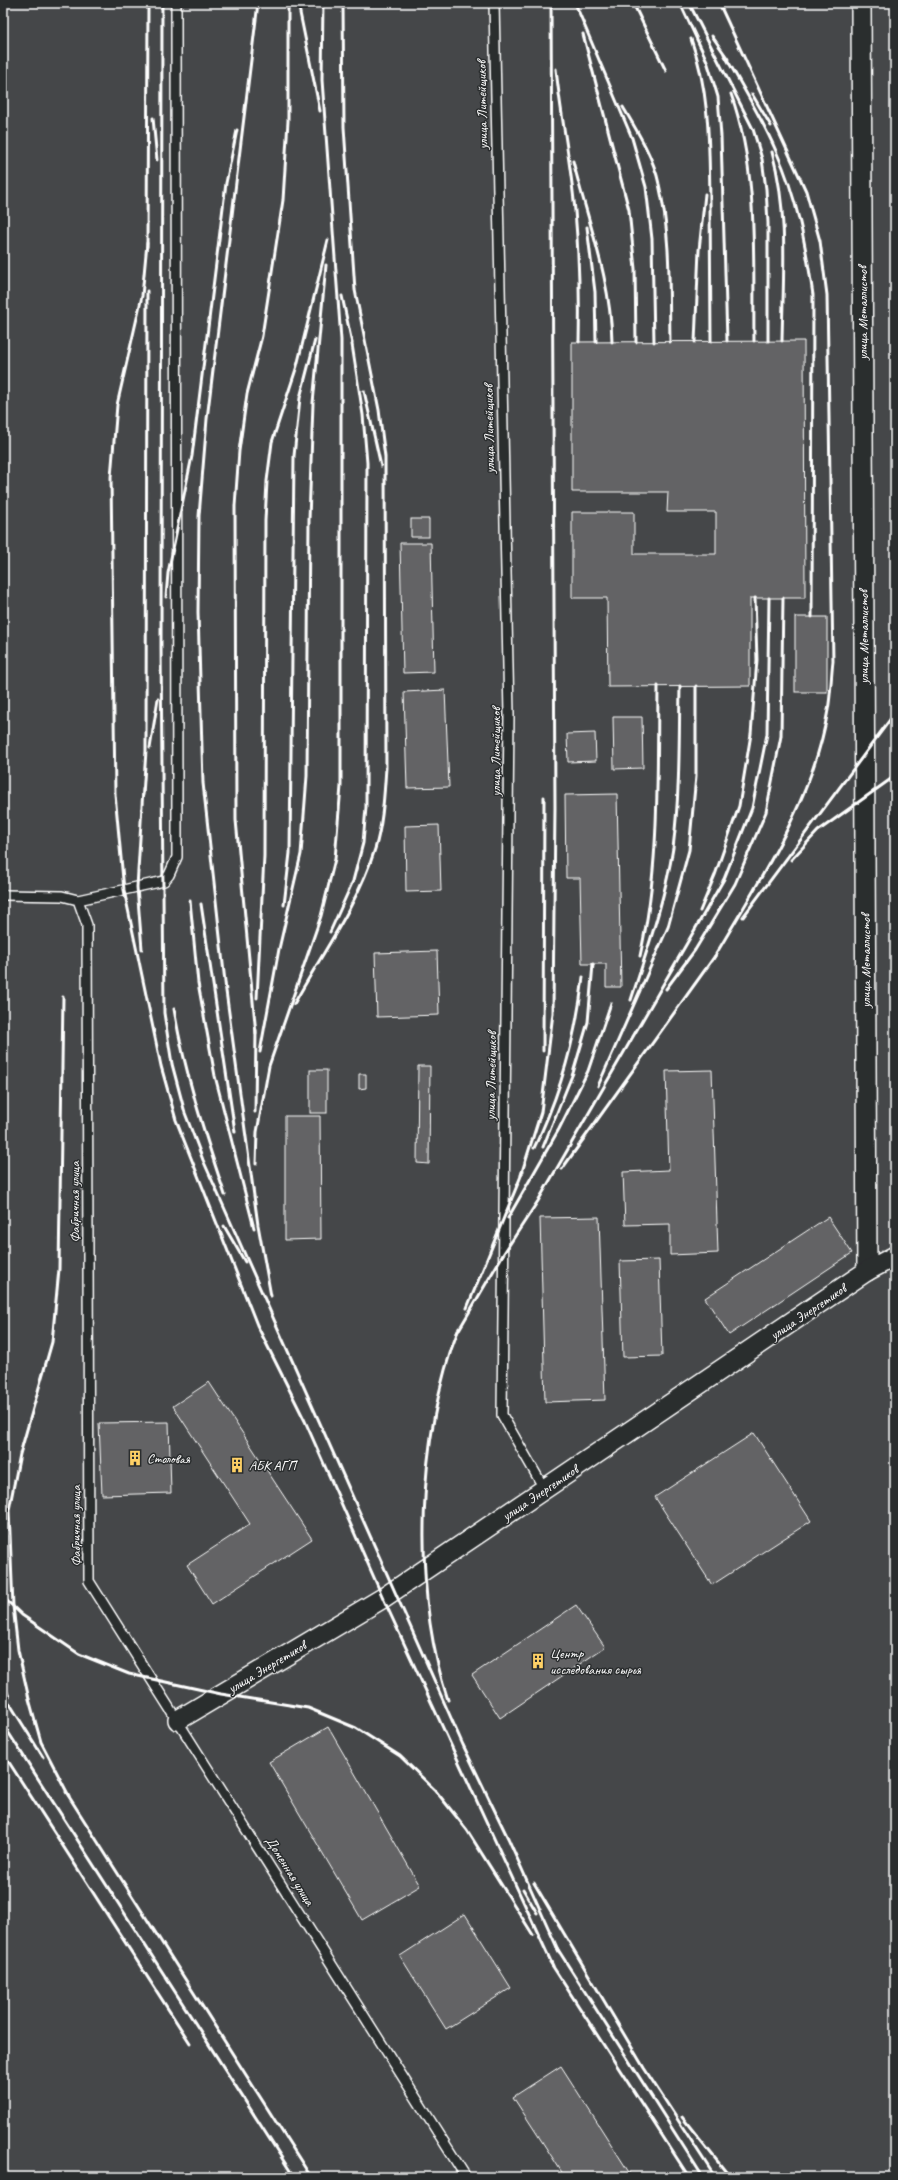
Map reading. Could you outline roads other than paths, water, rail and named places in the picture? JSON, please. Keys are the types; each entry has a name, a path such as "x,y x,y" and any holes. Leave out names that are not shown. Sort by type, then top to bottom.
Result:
{"street":[{"name":"улица Металлистов","path":"861,3 867,1271"},
{"name":"улица Энергетиков","path":"178,1720 383,1598 545,1490 867,1271 895,1256"}],"lane":[{"path":"3,894 62,896 78,900 164,881 178,857 176,3"},
{"name":"улица Литейщиков","path":"494,3 509,714 502,1415 545,1490"},
{"name":"Фабричная улица","path":"78,900 87,925 89,1581"},
{"name":"Доменная улица","path":"89,1581 466,2177"}],"railway":[{"path":"147,247 148,3"},
{"path":"162,3 161,646 164,1013 172,1064 185,1113 203,1160 463,1745 508,1838 559,1952"},
{"path":"258,3 207,419 199,516 198,612 203,783 226,991 258,1225 271,1296"},
{"path":"256,1034 236,820 235,506 239,451 247,394 262,336 283,200 288,121 288,3"},
{"path":"298,3 320,111"},
{"path":"256,1164 257,1132 269,1066 321,916 335,859 341,786 341,340 322,80 323,3"},
{"path":"294,1004 349,910 368,870 380,829 386,768 385,457 379,410 355,290 344,127 343,3"},
{"path":"521,1175 541,1112 553,1013 555,807 551,3"},
{"path":"575,3 632,138 646,187 652,239 654,342"},
{"path":"633,3 666,71"},
{"path":"680,3 707,61 718,97 721,136 727,341"},
{"path":"689,3 753,129 762,159 768,223 768,341"},
{"path":"712,961 782,840 810,777 821,744 828,710 833,661 827,295 820,241 806,191 719,3"},
{"path":"583,34 629,210 635,269 636,342"},
{"path":"712,36 728,59"},
{"path":"691,39 702,79 709,139 711,341"},
{"path":"724,54 752,102 790,186 804,240 813,295 812,617"},
{"path":"556,69 575,211 579,276 579,342"},
{"path":"731,94 740,124 746,154 753,216 754,341"},
{"path":"752,94 771,126"},
{"path":"623,107 639,134 657,174 666,223 670,342"},
{"path":"153,118 157,160"},
{"path":"166,597 168,573 192,456 226,183 237,130"},
{"path":"772,152 781,199 783,222 784,270 782,341"},
{"path":"573,161 598,251 608,296 612,342"},
{"path":"695,342 699,250 705,194"},
{"path":"587,227 595,292 596,342"},
{"path":"257,998 264,856 265,521 267,481 272,442 297,366 328,240"},
{"path":"147,243 142,296 117,405 111,477 115,794 124,890 161,1066 176,1120 257,1325 305,1421 383,1598 553,1966"},
{"path":"260,1052 279,949 301,854 307,776 309,520 313,403 326,265"},
{"path":"143,795 146,751 147,291"},
{"path":"342,296 352,343"},
{"path":"330,932 353,881 363,843 366,807 367,463 363,415 351,338"},
{"path":"284,905 290,853 294,456 300,398 315,340"},
{"path":"364,391 381,466"},
{"path":"700,911 715,875 739,806 751,734 757,660 755,598"},
{"path":"457,1333 504,1253 538,1201 724,879 752,808 767,734 769,598"},
{"path":"666,989 695,950 735,884 766,812 781,736 783,598"},
{"path":"640,956 651,889 654,855 657,788 658,686"},
{"path":"631,1000 660,906 670,867 673,848 678,787 680,686"},
{"path":"598,1086 668,927 689,850 696,776 696,686"},
{"path":"150,748 158,699"},
{"path":"743,917 895,713"},
{"path":"791,860 818,831 895,776"},
{"path":"142,949 137,887 143,789"},
{"path":"543,1051 544,797"},
{"path":"190,901 198,983 215,1076 254,1228"},
{"path":"201,904 235,1132"},
{"path":"562,1169 715,956"},
{"path":"543,1147 573,1073 588,1022 593,964"},
{"path":"534,1148 560,1086 572,1043 583,977"},
{"path":"63,997 59,1269 52,1342 20,1454 9,1510 13,1606 18,1650 29,1699 41,1742 69,1796"},
{"path":"508,1218 559,1129 588,1071 611,1003"},
{"path":"174,1009 189,1080 225,1195"},
{"path":"255,1112 256,1030"},
{"path":"467,1308 523,1171"},
{"path":"224,1226 245,1262"},
{"path":"448,1700 436,1657 429,1611 425,1563 424,1513 434,1416 445,1370 459,1328"},
{"path":"3,1597 22,1615 79,1654 129,1674 221,1694 308,1708 356,1728 400,1756 435,1790 467,1830 533,1935"},
{"path":"3,1682 9,1697"},
{"path":"3,1693 43,1757"},
{"path":"3,1724 294,2177"},
{"path":"3,1753 190,2043"},
{"path":"66,1792 311,2177"},
{"path":"534,1883 644,2068 715,2177"},
{"path":"523,1889 537,1913"},
{"path":"557,1948 703,2177"},
{"path":"550,1962 689,2177"},
{"path":"682,2117 730,2177"}],"place":[{"name":"Столовая","path":"135,1458"},
{"name":"АБК АГП","path":"237,1465"},
{"name":"Центр исследования сырья","path":"538,1661"}]}
